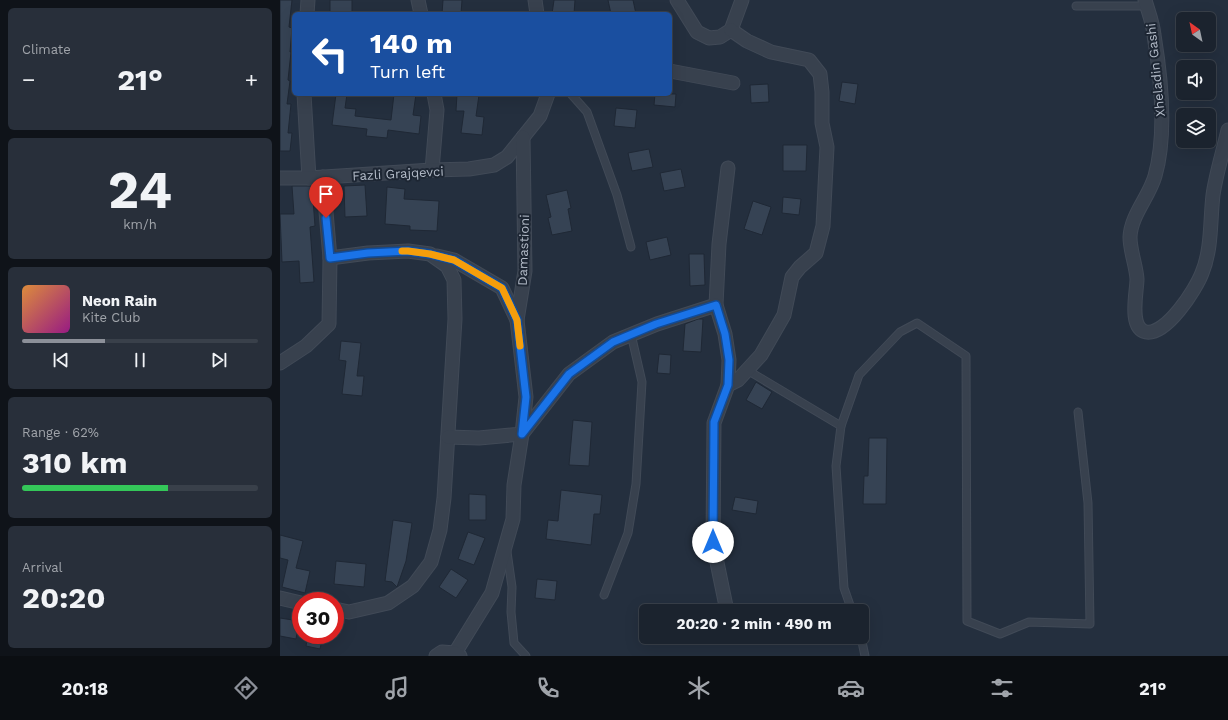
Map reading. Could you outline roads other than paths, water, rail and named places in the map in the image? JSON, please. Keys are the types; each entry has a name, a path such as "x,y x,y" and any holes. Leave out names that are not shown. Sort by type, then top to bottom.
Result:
{"street":[{"path":"307,12 308,0"},
{"path":"418,0 421,12"},
{"path":"535,0 537,12"},
{"path":"677,0 696,32 709,38 720,37 730,30 742,0"},
{"name":"Xheladin Gashi","path":"1146,3 1154,34 1162,105 1160,152 1155,177 1133,224 1130,237 1137,278 1135,312 1140,329 1146,332 1159,328 1169,321 1184,304 1202,273 1208,248 1213,194 1228,130"},
{"path":"728,385 738,380 761,355 784,315 792,277 800,267 816,253 823,226 827,147 822,122 822,92 820,74 809,60 771,52 747,41 730,30"},
{"path":"672,71 733,83"},
{"path":"304,96 309,178"},
{"path":"432,170 437,110 434,96"},
{"name":"Fazli Grajqevci","path":"280,178 309,178 469,169 494,165 507,156 540,116 547,96"},
{"name":"Damastioni","path":"458,655 492,593 513,519 514,485 526,397 517,320 525,271 523,137"},
{"path":"726,604 713,542 713,520 714,422 728,385 729,360 725,334 716,305 719,244 728,168"},
{"path":"280,363 306,346 329,324 330,258 323,177"},
{"path":"330,258 368,253 408,251 430,254 454,260 502,288 517,320"},
{"path":"344,611 349,612 388,603 413,586 431,562 440,530 448,437 455,319 454,280 447,266 430,254"},
{"path":"448,437 479,438 522,434 569,374 613,342 656,324 716,305"},
{"path":"280,598 292,601"},
{"path":"436,656 442,652 458,655"}],"lane":[{"path":"1076,6 1146,3"},
{"path":"573,96 587,112 617,195 631,247"},
{"path":"850,604 844,588 836,466 841,426 859,375 900,332 917,323 966,356 967,621 1000,634 1029,622 1090,624 1088,503 1078,412"},
{"path":"604,595 628,533 636,484 642,382 631,334"},
{"path":"747,370 841,426"},
{"path":"506,544 512,587 511,612 514,643 526,656"},
{"path":"862,644 865,656"}]}
